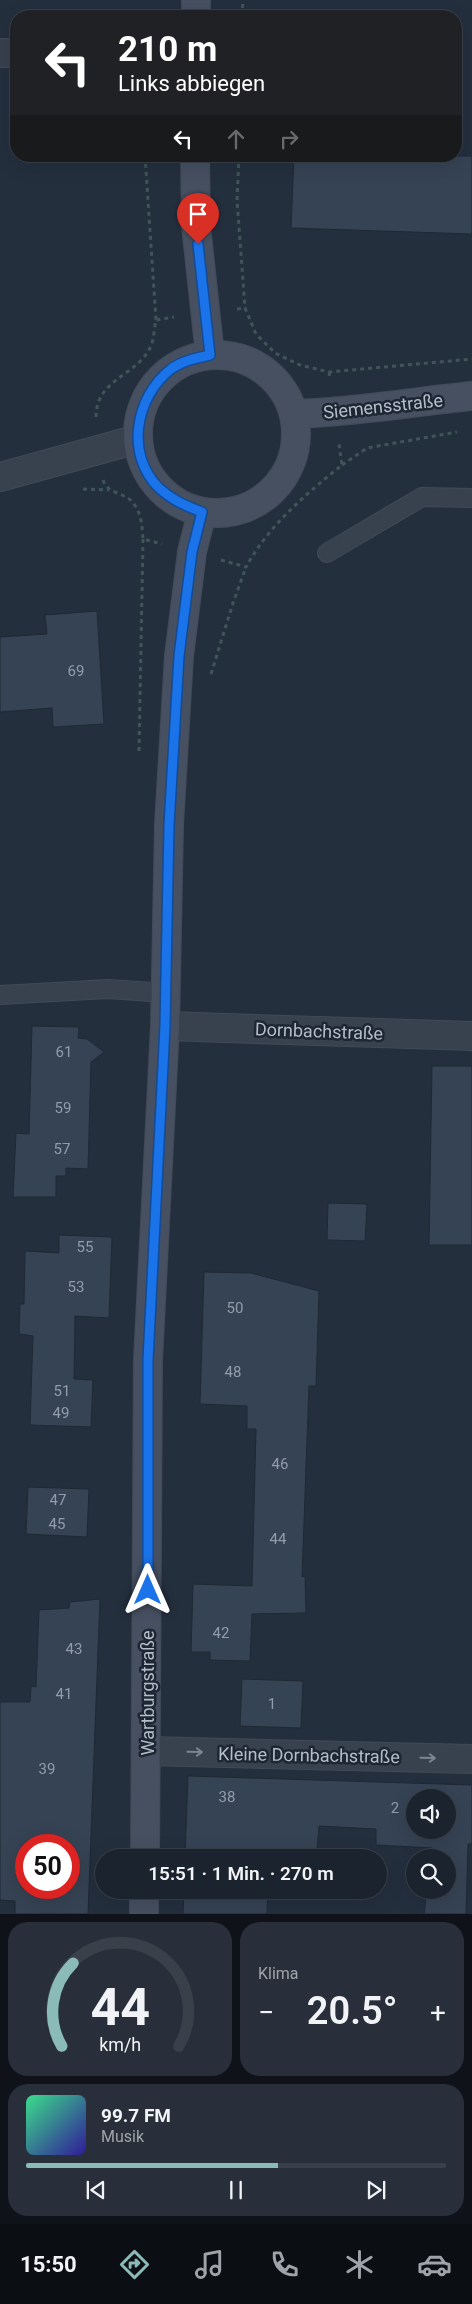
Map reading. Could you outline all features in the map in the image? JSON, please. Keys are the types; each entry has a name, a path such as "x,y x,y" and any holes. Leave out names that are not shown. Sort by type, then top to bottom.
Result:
{"main road":[{"path":"195,162 196,226 210,355"},
{"path":"210,355 237,358 263,369 277,381 287,396 294,414 297,434 294,454 287,472 275,488 260,501 242,509 222,513 202,512 186,506 157,486 141,456 138,439 139,419 145,400 156,382 172,368 190,359 210,355"},
{"name":"Siemensstraße","path":"294,414 334,413 396,403 472,396"},
{"name":"Wartburgstraße","path":"145,1849 148,1360 165,1026 169,834 178,665 192,552 202,512"},
{"path":"144,1899 144,1914"}],"street":[{"path":"0,477 97,452 138,439"},
{"name":"Dornbachstraße","path":"165,1026 472,1036"},
{"name":"Kleine Dornbachstraße","path":"147,1751 472,1759"}],"lane":[{"path":"327,553 422,497 472,498"},
{"path":"0,995 108,989 166,993"}],"path":[{"path":"139,759 141,518 134,502 105,486 97,452 96,408 102,393 136,364 150,347 156,320 145,162"},
{"path":"238,162 237,200 245,308 256,334 275,353 300,365 329,372 472,360"},
{"path":"156,320 245,308"},
{"path":"329,372 342,464"},
{"path":"210,678 246,567 257,546 307,494 342,464 366,448 462,431"},
{"path":"142,539 246,567"}],"building":[{"path":"462,156 472,156 472,234 291,228 294,162 462,162"},
{"path":"97,611 104,724 53,727 52,708 0,712 0,637 47,634 45,615"},
{"path":"32,1026 79,1027 78,1038 87,1039 104,1052 91,1062 88,1169 66,1168 66,1176 56,1176 56,1197 13,1197 16,1133 29,1134"},
{"path":"432,1066 472,1066 472,1245 429,1245"},
{"path":"328,1203 367,1204 365,1241 327,1240"},
{"path":"59,1235 112,1237 109,1318 75,1316 74,1379 93,1380 91,1427 30,1425 33,1336 19,1334 20,1304 24,1304 25,1251 59,1253"},
{"path":"204,1272 251,1273 319,1291 316,1386 309,1386 302,1577 305,1576 306,1613 252,1614 250,1661 210,1660 210,1652 191,1652 193,1584 252,1586 256,1429 247,1429 247,1406 200,1404"},
{"path":"28,1487 89,1489 87,1537 26,1534"},
{"path":"100,1599 88,1914 15,1914 15,1901 0,1900 0,1702 30,1702 31,1686 36,1687 39,1610 69,1608 70,1602"},
{"path":"242,1679 303,1681 301,1728 240,1726"},
{"path":"188,1776 472,1785 472,1844 468,1844 466,1914 424,1914 426,1899 456,1899 456,1849 376,1845 376,1829 319,1826 317,1849 185,1849"},
{"path":"184,1899 268,1899 267,1914 183,1914"}],"route":[{"path":"148,1590 148,1360 165,1026 169,825 179,656 192,552 202,512 170,498 157,486 141,456 138,439 139,419 145,400 156,382 172,368 190,359 210,355 198,244"}]}
